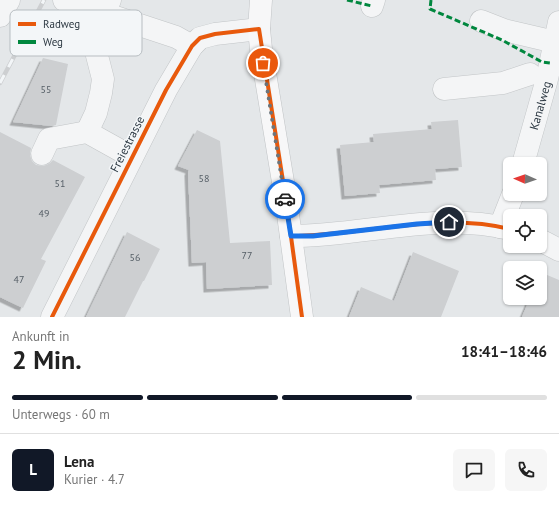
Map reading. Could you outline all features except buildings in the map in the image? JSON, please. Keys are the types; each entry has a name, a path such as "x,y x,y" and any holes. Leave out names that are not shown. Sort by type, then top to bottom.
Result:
{"main road":[{"path":"261,0 258,29 291,236 302,317"}],"street":[{"path":"0,16 9,0"},
{"path":"64,0 107,7"},
{"path":"481,21 504,30 557,32"},
{"path":"142,23 192,46"},
{"name":"Freiestrasse","path":"52,317 166,90 192,46 200,38 215,34 258,29"},
{"name":"Kanalweg","path":"526,157 539,112 557,32"},
{"path":"87,132 96,113 103,79 97,56"},
{"path":"444,89 503,83 530,74"},
{"path":"42,154 49,139 87,132 132,157"},
{"path":"291,236 313,236 430,223 475,223 503,228"},
{"path":"547,244 559,250"}],"railway":[{"path":"39,10 44,0"},
{"path":"0,83 14,56"}],"marked path":[{"path":"347,0 372,6"},
{"path":"431,0 430,9 502,40 542,62 550,63"}],"cycle path":[{"path":"52,317 166,90 192,46 200,38 215,34 259,29 286,200 302,317"},
{"path":"291,236 318,235 428,223 455,222 483,224 503,228"}],"way so far":[{"path":"263,63 285,199"}],"route":[{"path":"285,199 291,236 313,236 417,224 449,222"}]}
